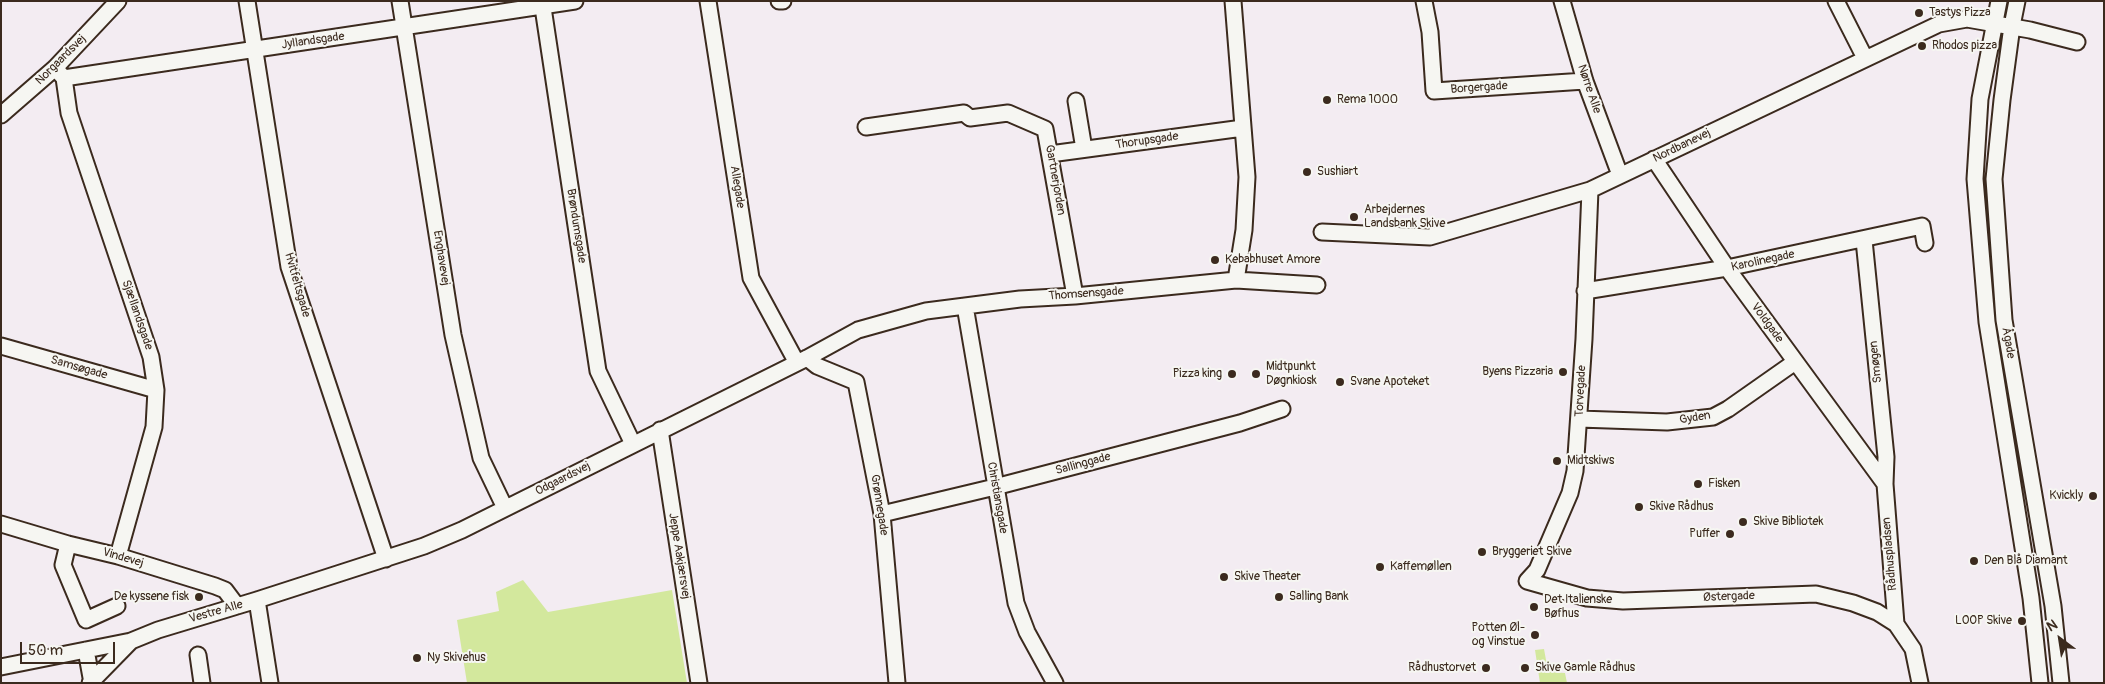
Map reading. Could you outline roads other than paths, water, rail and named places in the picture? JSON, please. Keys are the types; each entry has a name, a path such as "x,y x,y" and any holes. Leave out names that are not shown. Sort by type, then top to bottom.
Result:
{"street":[{"name":"Norgaardsvej","path":"1,115 59,73 118,1"},
{"name":"Hvitfeltsgade","path":"247,1 290,267 386,559"},
{"name":"Enghavevej","path":"400,1 453,335 481,458 505,508"},
{"name":"Jyllandsgade","path":"59,73 254,50 404,28 542,3 575,1"},
{"name":"Allegade","path":"708,1 751,278 802,360"},
{"path":"1233,1 1247,176 1244,230 1236,280"},
{"name":"Borgergade","path":"1424,1 1430,32 1434,91 1585,81"},
{"name":"Nørre Alle","path":"1562,1 1585,81 1620,175"},
{"path":"1836,1 1865,58"},
{"name":"Ågade","path":"1999,1 1980,99 1975,180 1987,322 2031,598 2040,683"},
{"name":"Ågade","path":"2017,1 2012,26 1994,179 2004,320 2053,606 2061,683"},
{"name":"Brøndumsgade","path":"542,3 598,371 633,444"},
{"name":"Nordbanevej","path":"1322,232 1430,237 1590,190 1939,24 1967,19 2012,26 2077,42"},
{"name":"Sjællandsgade","path":"59,73 69,113 151,357 156,390 154,427 118,556"},
{"path":"1076,101 1084,149"},
{"name":"Gartnerjorden","path":"866,128 964,114 970,118 1008,113 1045,128 1075,296"},
{"name":"Thorupsgade","path":"1050,154 1243,128"},
{"name":"Voldgade","path":"1654,160 1727,268 1885,484"},
{"name":"Torvegade","path":"1527,581 1537,570 1570,493 1575,471 1590,190"},
{"name":"Karolinegade","path":"1585,291 1727,268 1922,226 1925,243"},
{"name":"Smøgen","path":"1864,240 1886,457 1885,484"},
{"name":"Thomsensgade","path":"858,330 926,311 1020,298 1075,296 1236,280 1317,285"},
{"name":"Christiansgade","path":"965,306 1016,603 1026,632 1056,683"},
{"name":"Odgaardsvej","path":"257,600 386,559 462,530 802,360 858,330"},
{"name":"Samsøgade","path":"1,346 156,390"},
{"name":"Grønnegade","path":"802,360 856,382 882,514 897,683"},
{"name":"Gyden","path":"1579,419 1668,422 1713,417 1728,409 1795,362"},
{"name":"Sallinggade","path":"882,514 995,487 1240,423 1282,410"},
{"name":"Jeppe Aakjærsvej","path":"660,430 699,683"},
{"name":"Rådhuspladsen","path":"1885,484 1896,624"},
{"name":"Vindevej","path":"1,524 68,544 118,556 215,586 225,590 237,606"},
{"path":"68,544 63,565 86,620 117,606"},
{"name":"Østergade","path":"1527,581 1587,598 1623,601 1816,594 1853,602 1877,612 1896,624 1913,649 1920,683"},
{"path":"257,600 270,683"},
{"name":"Vestre Alle","path":"1,667 131,641 158,630 257,600"},
{"path":"91,682 131,641"},
{"path":"86,650 91,682"},
{"path":"198,655 202,683"}],"place":[{"name":"Tastys Pizza","path":"1919,13"},
{"name":"Rhodos pizza","path":"1922,46"},
{"name":"Rema 1000","path":"1327,100"},
{"name":"Sushiart","path":"1307,172"},
{"name":"Arbejdernes Landsbank Skive","path":"1354,217"},
{"name":"Kebabhuset Amore","path":"1215,260"},
{"name":"Byens Pizzaria","path":"1563,372"},
{"name":"Pizza king","path":"1232,374"},
{"name":"Midtpunkt Døgnkiosk","path":"1256,374"},
{"name":"Svane Apoteket","path":"1340,382"},
{"name":"Midtskiws","path":"1557,461"},
{"name":"Fisken","path":"1698,484"},
{"name":"Kvickly","path":"2093,496"},
{"name":"Skive Rådhus","path":"1639,507"},
{"name":"Skive Bibliotek","path":"1743,522"},
{"name":"Puffer","path":"1730,534"},
{"name":"Bryggeriet Skive","path":"1482,552"},
{"name":"Den Blå Diamant","path":"1974,561"},
{"name":"Kaffemøllen","path":"1380,567"},
{"name":"Skive Theater","path":"1224,577"},
{"name":"De kyssene fisk","path":"199,597"},
{"name":"Salling Bank","path":"1279,597"},
{"name":"Det Italienske Bøfhus","path":"1534,607"},
{"name":"LOOP Skive","path":"2022,621"},
{"name":"Potten Øl- og Vinstue","path":"1535,635"},
{"name":"Ny Skivehus","path":"417,658"},
{"name":"Rådhustorvet","path":"1486,668"},
{"name":"Skive Gamle Rådhus","path":"1525,668"}]}
